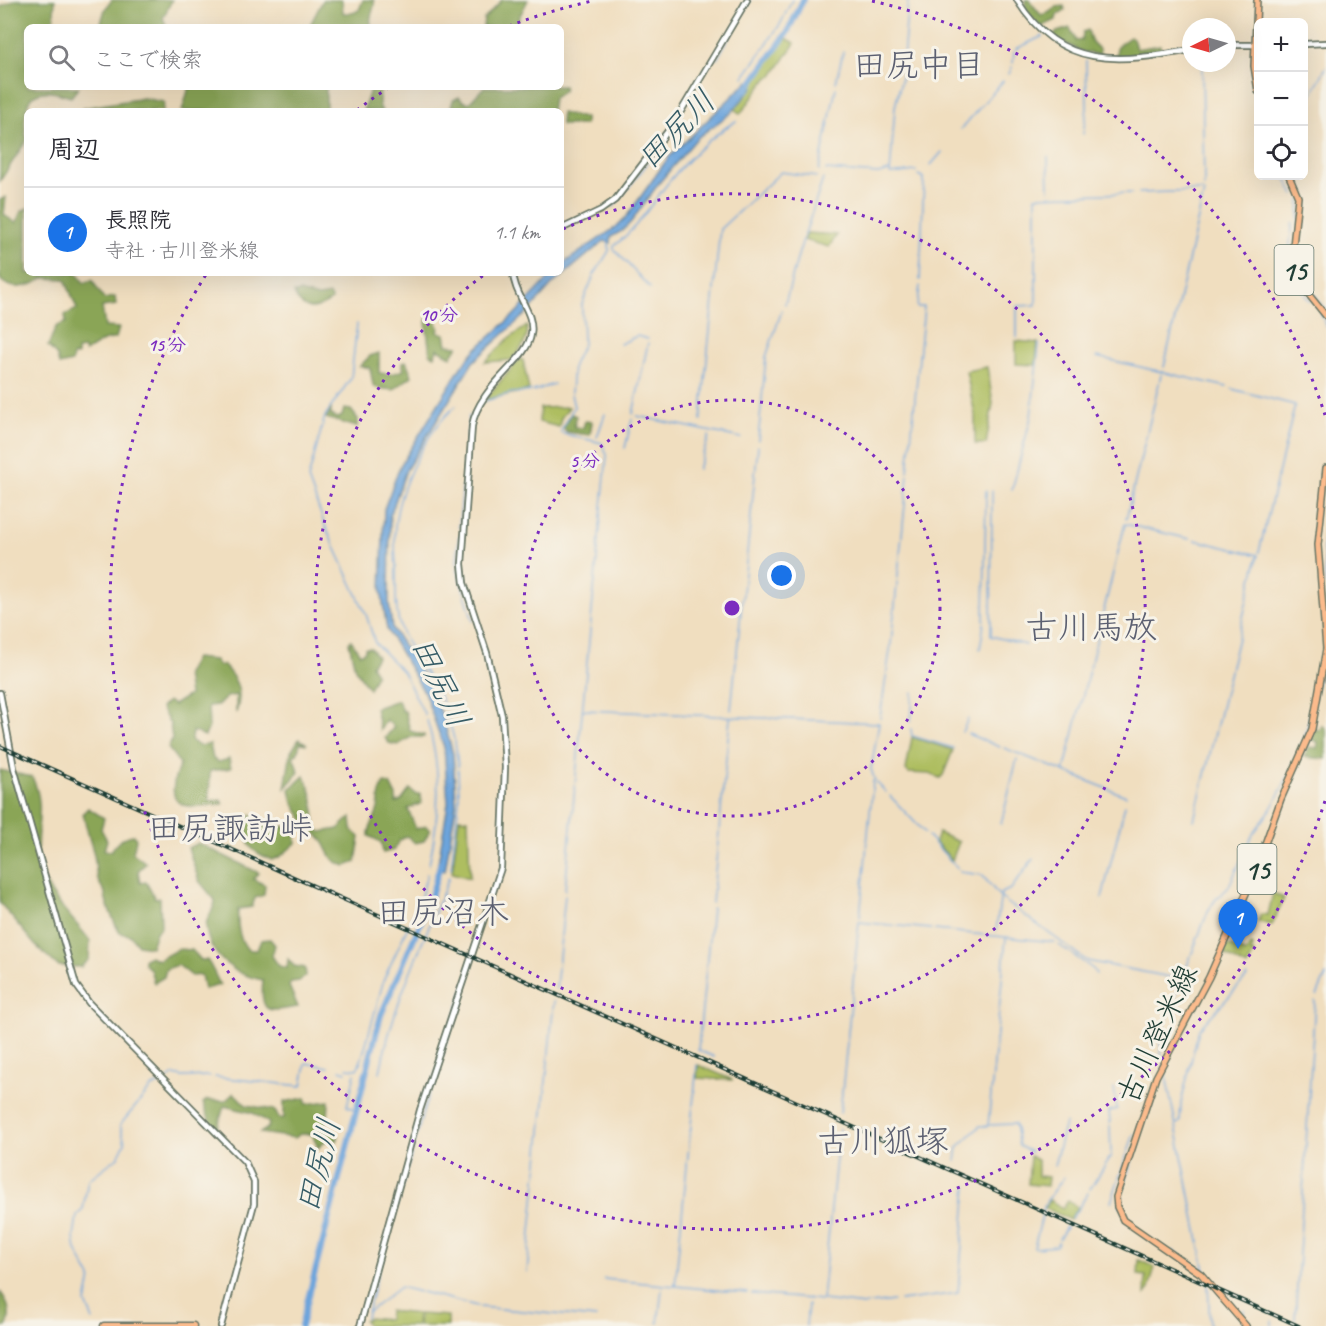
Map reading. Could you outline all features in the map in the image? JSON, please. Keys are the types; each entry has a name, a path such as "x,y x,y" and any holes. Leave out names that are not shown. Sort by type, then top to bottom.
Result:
{"highway":[{"path":"104,1326 193,1326"}],"main road":[{"path":"1257,0 1257,18"},
{"name":"15","path":"1291,180 1298,197 1292,256 1295,272 1301,285 1326,316"},
{"name":"古川登米線","path":"1245,1326 1210,1281 1126,1224 1117,1207 1118,1191 1163,1063 1209,977 1252,880 1281,799 1312,729 1326,649 1318,545 1326,468"}],"street":[{"path":"564,228 603,209 615,200 674,123 747,0"},
{"path":"1017,0 1033,23 1046,36 1080,54 1117,60 1182,51"},
{"path":"1308,44 1326,43"},
{"path":"1236,45 1254,45"},
{"path":"360,1326 420,1110 501,868 505,788 502,716 487,653 464,583 462,564 472,426 476,406 530,341 532,328 530,319 516,289 514,276"},
{"path":"0,693 14,768 76,985 89,1003 245,1162 253,1178 254,1204 221,1326"}],"green space":[{"path":"15,0 55,0 53,24 24,24 24,90 77,90 71,97 54,92 43,92 31,99 27,108 24,108 24,145 0,181 0,7"},
{"path":"112,0 172,0 163,18 166,24 101,24 105,9"},
{"path":"323,0 342,0 343,13 353,13 359,10 363,0 374,0 371,24 311,24"},
{"path":"502,0 528,0 516,24 483,24 484,19"},
{"path":"1025,0 1029,0 1041,15 1050,12 1055,7 1064,6 1065,10 1057,15 1056,20 1041,27 1027,12"},
{"path":"1070,28 1076,41 1082,40 1083,32 1088,30 1091,41 1100,50 1099,55 1083,52 1052,37 1057,32"},
{"path":"1130,37 1133,38 1136,49 1160,45 1161,51 1116,58 1117,46"},
{"path":"786,38 795,43 773,76 768,77 740,114 735,109"},
{"path":"188,90 326,90 326,108 183,108"},
{"path":"370,90 380,90 380,108 364,108"},
{"path":"481,90 563,90 553,98 551,108 451,108 453,100 459,97 469,103"},
{"path":"143,98 164,102 163,108 83,108"},
{"path":"564,114 585,118 585,125 564,125"},
{"path":"6,197 4,215 16,223 24,210 24,276 79,276 84,283 92,280 104,299 115,297 116,305 102,307 105,327 119,328 116,338 103,341 85,352 84,349 77,350 77,356 73,355 72,362 59,365 57,356 48,346 56,327 66,322 65,315 77,309 65,279 43,278 27,286 15,287 9,286 0,279 0,200"},
{"path":"807,233 837,235 829,247 804,240"},
{"path":"300,292 318,297 329,295 332,300 320,307 305,307 294,293"},
{"path":"433,315 439,327 438,332 445,334 447,345 458,346 451,357 437,348 435,356 430,354 426,322 428,316"},
{"path":"527,326 525,340 511,360 485,362 507,340"},
{"path":"1016,341 1038,343 1036,365 1016,364"},
{"path":"379,353 379,373 391,374 404,370 402,363 406,361 412,376 393,390 377,388 373,385 370,368 360,366 370,356"},
{"path":"520,359 523,360 529,390 484,400"},
{"path":"987,367 993,403 986,444 975,444 975,415 966,371"},
{"path":"569,407 561,418 559,427 539,422 540,408"},
{"path":"331,409 331,415 338,418 342,416 344,409 351,410 358,419 357,427 326,418"},
{"path":"571,414 576,416 574,427 583,428 585,421 592,422 590,435 567,432 563,428"},
{"path":"351,640 360,654 365,651 365,648 371,648 377,657 371,665 376,674 369,689 355,669 349,643"},
{"path":"195,658 215,660 219,666 223,665 238,687 239,699 236,713 236,695 227,697 218,705 208,706 209,727 205,736 192,731 191,740 199,746 210,744 213,759 219,762 229,759 231,768 210,771 209,801 221,800 223,804 188,806 180,804 175,799 173,791 180,764 168,748 172,739 170,724 161,708 168,701 173,705 189,695 186,674"},
{"path":"398,700 402,711 405,711 410,731 424,735 424,737 411,737 398,745 389,743 385,738 394,727 386,720 380,730 375,708"},
{"path":"1322,725 1326,729 1326,759 1304,757 1309,747 1317,748 1318,742 1310,739 1315,729 1320,730"},
{"path":"912,737 953,750 940,778 930,774 909,773 906,770"},
{"path":"299,739 307,744 300,743 297,754 293,756 299,772 285,788 291,752"},
{"path":"0,770 32,777 37,789 39,864 53,896 90,941 89,959 81,967 58,966 35,945 0,903"},
{"path":"304,776 313,800 315,827 321,832 338,829 351,817 352,830 360,837 356,862 346,866 335,861 325,844 298,811 290,789"},
{"path":"384,783 390,784 396,796 396,803 402,800 410,789 420,794 422,803 408,809 416,829 426,826 430,830 424,841 415,843 407,836 400,840 394,850 383,853 381,842 369,836"},
{"path":"88,808 104,818 101,829 107,840 104,850 111,851 123,838 134,835 136,839 133,853 146,863 138,871 140,883 146,882 155,898 160,898 161,927 156,932 151,947 138,945 130,935 120,933 115,924 105,892 97,876 83,813"},
{"path":"251,815 255,818 257,828 261,829 266,825 273,830 283,826 295,831 296,843 281,856 272,860 257,853 252,849 247,834 248,818"},
{"path":"459,818 468,819 470,878 452,873"},
{"path":"938,833 959,842 952,860 935,842"},
{"path":"198,843 259,873 253,879 265,885 264,895 255,898 252,907 238,909 240,936 248,950 257,950 261,940 270,939 275,945 272,956 279,966 287,968 288,959 294,966 305,968 306,976 299,981 291,982 289,986 298,1007 268,1009 263,1000 263,980 234,969 225,963 212,947 206,926 215,900 199,881 188,848"},
{"path":"1273,893 1284,898 1272,925 1258,922 1261,914 1268,915"},
{"path":"1226,944 1246,953 1250,945 1253,946 1251,952 1254,953 1247,967 1224,954"},
{"path":"178,949 192,950 201,960 207,960 220,985 204,989 201,975 192,976 178,965 166,969 164,977 154,983 150,969 144,964 144,959 150,956 158,960"},
{"path":"698,1065 733,1080 697,1078"},
{"path":"234,1093 246,1105 274,1110 280,1119 284,1118 284,1102 306,1098 306,1104 329,1101 328,1118 323,1127 325,1131 338,1136 336,1141 325,1141 318,1148 312,1134 300,1134 295,1138 260,1133 268,1128 269,1123 253,1113 224,1106 217,1130 211,1124 203,1103 207,1100 225,1101"},
{"path":"1030,1156 1038,1161 1038,1176 1048,1177 1047,1186 1028,1184"},
{"path":"1049,1200 1063,1208 1068,1201 1077,1207 1070,1220 1045,1208"},
{"path":"1139,1260 1155,1267 1149,1289 1145,1294 1146,1276 1138,1275"},
{"path":"0,1292 8,1308 7,1326 0,1326"},
{"path":"389,1311 417,1314 416,1326 368,1326 364,1320 368,1318 388,1320"},
{"path":"419,1314 448,1316 448,1326 418,1326"}],"water":[{"path":"748,81 753,87 731,113 697,138 659,183 631,222 611,237 611,243 604,241 564,275 564,263 616,227 627,216 668,158"},
{"path":"551,276 562,276 529,311 473,362 406,470 390,516 389,603 392,628 430,686 443,718 453,754 456,804 445,871 437,869 448,803 444,747 424,692 387,630 381,590 384,509 400,466 461,367 475,350 513,316"}],"waterway":[{"path":"717,59 750,0"},
{"path":"744,77 781,23 792,0"},
{"name":"田尻川","path":"746,91 787,33 803,0"},
{"path":"908,0 901,81 895,107 890,174 916,171"},
{"path":"1016,49 1043,36"},
{"path":"836,82 843,52"},
{"path":"1013,63 1014,52"},
{"path":"1083,134 1087,108 1086,61"},
{"path":"1009,74 1012,67"},
{"path":"1308,101 1326,67"},
{"path":"1202,72 1204,186"},
{"path":"961,129 1003,81"},
{"path":"819,170 836,88"},
{"path":"650,288 614,249 614,246 636,224 691,157 708,141 736,121"},
{"path":"613,207 672,132"},
{"path":"930,166 942,152"},
{"path":"1048,157 1049,190"},
{"path":"826,170 878,174 890,171"},
{"path":"701,420 720,229 781,172 817,177"},
{"path":"918,175 924,178 920,280"},
{"path":"785,304 823,179"},
{"path":"1287,180 1294,195"},
{"path":"1139,193 1202,191"},
{"path":"1164,367 1204,192"},
{"path":"1017,337 1017,306 1036,305 1036,196 1132,193"},
{"path":"1300,200 1297,267 1304,282 1326,309"},
{"path":"1293,223 1290,265 1296,282 1310,301"},
{"path":"561,431 574,407 571,394 573,365 583,344 582,304 594,275 609,251 609,241"},
{"path":"908,471 924,307 917,307 920,286"},
{"path":"758,440 766,357 782,310"},
{"path":"1321,314 1326,327"},
{"path":"357,324 351,378 325,416 308,479 326,528 366,614 375,643 403,672 425,715"},
{"path":"620,344 637,336 648,339"},
{"path":"633,414 648,343"},
{"path":"1012,490 1031,417 1039,344"},
{"path":"1097,357 1227,387"},
{"path":"1126,519 1161,375"},
{"path":"485,401 512,393 534,391 554,384"},
{"path":"1232,389 1295,405 1259,552"},
{"path":"445,708 406,642 400,625 396,603 395,533 397,512 415,461 434,430 456,406"},
{"path":"597,437 605,414"},
{"path":"459,528 469,416"},
{"path":"637,416 741,438"},
{"path":"625,448 632,419"},
{"path":"561,433 602,443 607,455 565,890"},
{"path":"698,469 709,436"},
{"path":"731,710 758,446"},
{"path":"880,718 891,644 908,475"},
{"path":"984,620 986,491"},
{"path":"992,491 991,636 1026,645"},
{"path":"1326,507 1323,546 1326,585"},
{"path":"1064,772 1125,524 1190,539"},
{"path":"457,564 459,536"},
{"path":"1194,820 1258,555 1195,540"},
{"path":"457,568 473,621"},
{"path":"980,649 984,623"},
{"path":"481,645 495,700"},
{"path":"1305,738 1320,669"},
{"path":"911,722 913,692"},
{"path":"583,710 879,723 871,769 875,781"},
{"path":"447,713 454,739"},
{"path":"712,903 730,718"},
{"path":"962,732 968,719"},
{"path":"427,720 435,757 438,792 429,865"},
{"path":"911,729 912,736 953,748"},
{"path":"968,734 1000,747"},
{"path":"455,741 458,767"},
{"path":"1004,748 1126,796"},
{"path":"1001,824 1017,759"},
{"path":"451,869 459,800 458,770"},
{"path":"1162,1059 1160,1041 1163,1029 1208,911 1216,899 1228,888 1253,834 1271,809 1289,775"},
{"path":"860,917 873,781"},
{"path":"877,783 886,792"},
{"path":"890,796 925,833"},
{"path":"1102,898 1125,805"},
{"path":"928,836 958,869"},
{"path":"996,931 1001,893 1011,889 1033,859"},
{"name":"田尻川","path":"301,1326 381,1015 429,903 441,862"},
{"path":"960,872 982,875 1001,898 1087,961 1180,979"},
{"path":"347,1068 357,1069 362,1058 384,979 420,900 427,874"},
{"path":"380,1072 401,996 449,877"},
{"path":"556,989 565,895"},
{"path":"712,908 698,1050 714,1057"},
{"path":"840,1113 859,922 931,929"},
{"path":"935,930 1055,942"},
{"path":"956,1161 958,1147 980,1126 988,1126 1006,938"},
{"path":"1059,945 1093,969 1096,974"},
{"path":"382,1257 424,1109 472,965"},
{"path":"1317,996 1326,975"},
{"path":"1177,1124 1180,1122 1181,1103 1199,1029 1248,976"},
{"path":"527,1272 554,1001"},
{"path":"1295,1319 1315,1001"},
{"path":"215,1077 302,1086 306,1063 329,1067"},
{"path":"604,1279 675,1286 697,1065"},
{"path":"1164,1066 1206,1276"},
{"path":"340,1070 346,1072"},
{"path":"355,1074 347,1106 357,1110"},
{"path":"168,1079 174,1075 210,1076"},
{"path":"93,1320 86,1303 91,1278 76,1250 74,1237 77,1216 83,1209 88,1180 118,1157 125,1143 120,1125 151,1088 163,1082"},
{"path":"1110,1123 1109,1111 1117,1109 1114,1088"},
{"path":"1054,1166 1065,1123"},
{"path":"990,1125 1015,1124 1019,1146 1031,1152"},
{"path":"1090,1189 1111,1156 1110,1126"},
{"path":"752,1294 822,1300 839,1129"},
{"path":"1111,1202 1134,1134"},
{"path":"1120,1206 1121,1192 1132,1160"},
{"path":"1046,1202 1064,1177"},
{"path":"900,1301 958,1293 967,1186"},
{"path":"1071,1219 1088,1193"},
{"path":"1034,1248 1045,1204"},
{"path":"1059,1239 1066,1227"},
{"path":"1036,1248 1056,1246 1058,1242"},
{"path":"1173,1251 1205,1271"},
{"path":"366,1317 380,1264"},
{"path":"1208,1284 1210,1326"},
{"path":"676,1286 747,1293"},
{"path":"368,1312 400,1287 419,1292"},
{"path":"658,1323 662,1289"},
{"path":"422,1292 477,1306"},
{"path":"823,1300 864,1305 893,1301"},
{"path":"806,1326 808,1304"},
{"path":"480,1307 596,1318"},
{"path":"1244,1309 1243,1317 1250,1326"},
{"path":"1272,1321 1272,1326"}],"railway":[{"path":"0,746 1299,1326"}],"place":[{"name":"長照院","path":"1238,949"}],"district":[{"name":"田尻中目","path":"919,64"},
{"name":"古川馬放","path":"1091,626"},
{"name":"田尻諏訪峠","path":"230,827"},
{"name":"田尻沼木","path":"443,911"},
{"name":"古川狐塚","path":"883,1140"}]}
